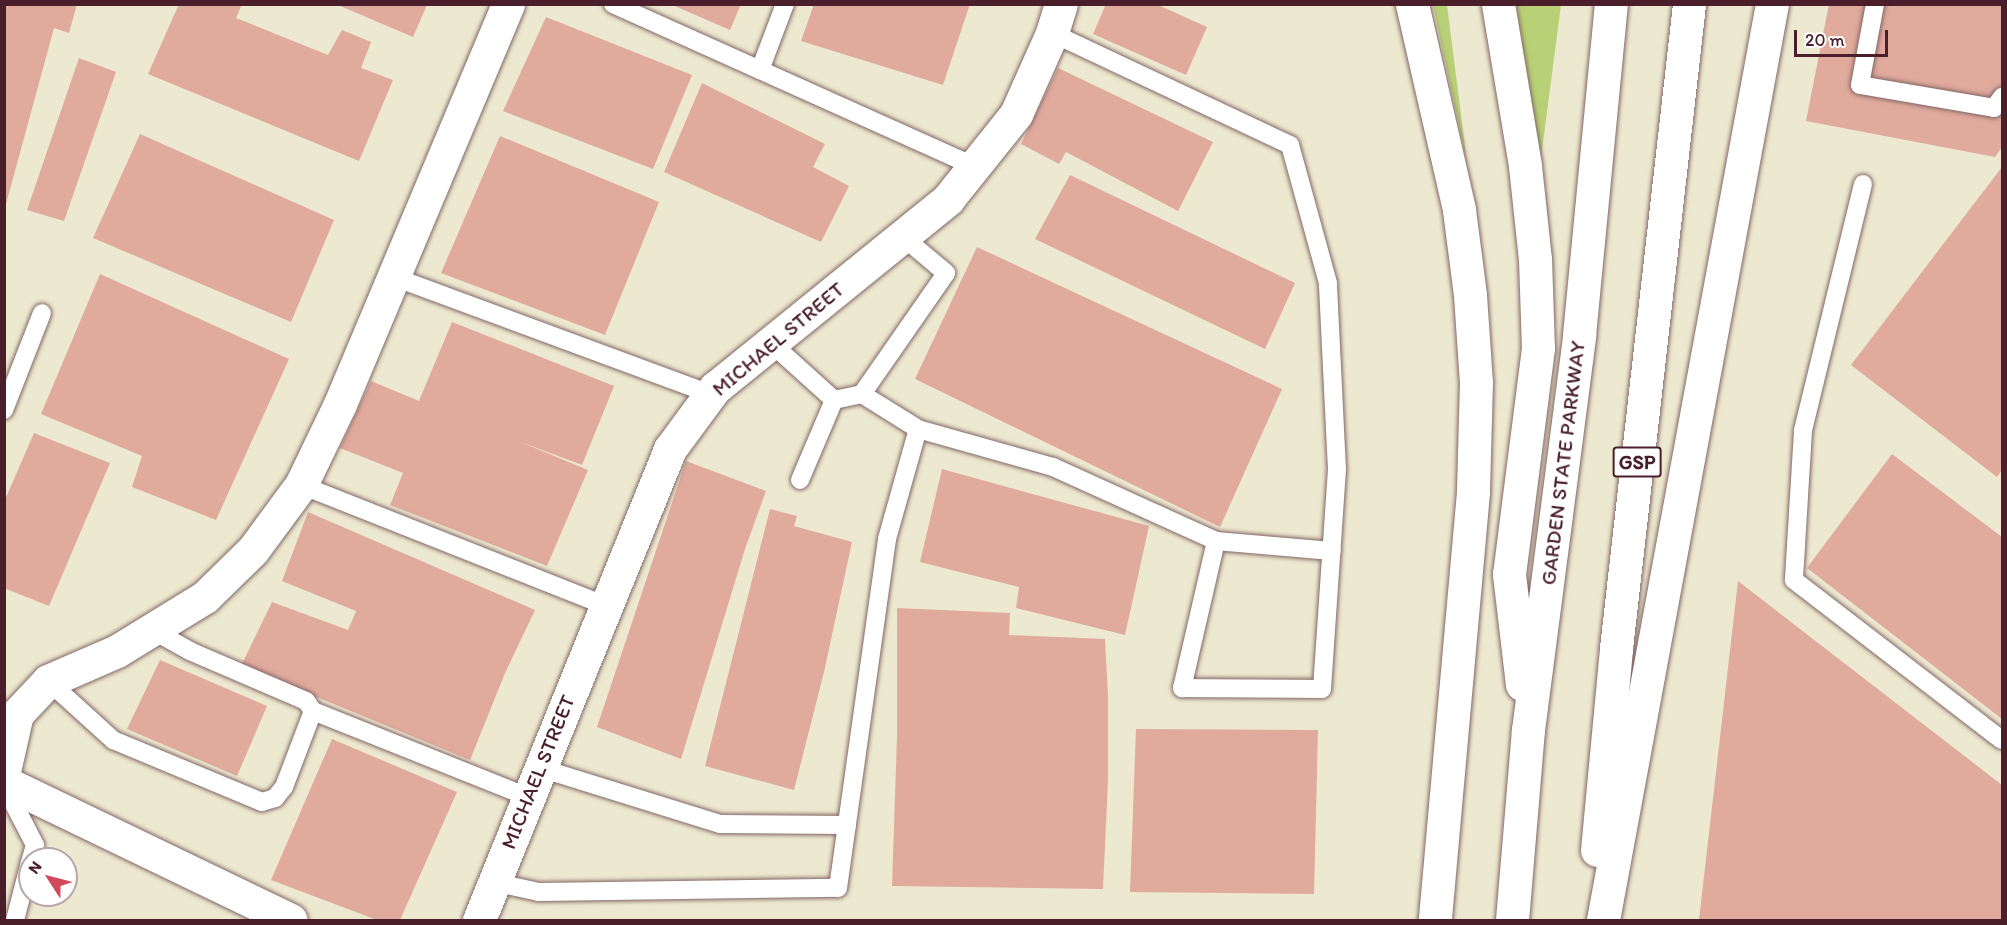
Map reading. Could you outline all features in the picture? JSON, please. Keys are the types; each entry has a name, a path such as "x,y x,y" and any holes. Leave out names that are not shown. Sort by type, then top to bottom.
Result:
{"main road":[{"path":"4,771 17,714 48,681 117,651 205,597 253,550 302,485 340,404 508,4"},
{"path":"1412,4 1459,210 1470,295 1476,382 1473,492 1435,921"},
{"path":"1498,4 1525,166 1535,259 1538,348 1509,574 1528,730"},
{"name":"GARDEN STATE PARKWAY","path":"1512,921 1528,730 1578,346 1611,4"},
{"name":"GSP","path":"1591,921 1616,648 1689,4"},
{"path":"1603,921 1772,4"},
{"name":"MICHAEL STREET","path":"479,921 670,449 711,394 948,199 1016,114 1057,19"},
{"path":"4,783 291,921"}],"lane":[{"path":"613,4 974,166"},
{"path":"760,70 785,4"},
{"path":"1875,4 1860,84 1994,108 2002,97"},
{"path":"1057,19 1290,145 1328,283 1338,470 1322,689 1182,688 1216,541"},
{"path":"1863,183 1803,431 1794,580 2002,740"},
{"path":"834,400 862,394 946,273 902,236"},
{"path":"394,277 711,394"},
{"path":"4,410 42,313"},
{"path":"771,343 834,400"},
{"path":"862,394 918,429 1053,467 1216,541 1332,551"},
{"path":"800,480 834,400"},
{"path":"494,882 539,892 838,888 887,539 918,429"},
{"path":"302,485 606,606"},
{"path":"152,630 190,651 306,701 313,711 534,782 720,824 847,825"},
{"path":"48,681 113,740 262,802 275,798 284,787 313,711"},
{"path":"4,783 34,847"}],"green space":[{"path":"1433,5 1447,5 1467,162"},
{"path":"1516,5 1561,5 1541,158"}],"building":[{"path":"4,4 77,4 69,33 54,28 6,204"},
{"path":"179,4 242,4 236,18 328,55 342,30 371,42 361,68 393,80 359,161 148,74"},
{"path":"670,4 741,4 730,30"},
{"path":"814,4 970,4 943,85 801,41"},
{"path":"1106,4 1156,4 1207,27 1186,75 1093,34"},
{"path":"1829,4 2002,4 2002,147 1995,157 1806,121"},
{"path":"338,5 427,5 413,37"},
{"path":"546,17 692,75 653,169 503,111"},
{"path":"79,58 116,72 64,221 27,210"},
{"path":"1058,68 1213,142 1178,211 1066,152 1059,164 1021,144"},
{"path":"702,83 825,144 813,167 849,186 821,242 664,172"},
{"path":"140,134 334,220 291,322 93,238"},
{"path":"500,136 659,202 605,335 441,273"},
{"path":"2002,167 2002,470 1997,477 1851,365"},
{"path":"1070,175 1295,283 1265,349 1035,239"},
{"path":"977,247 1282,389 1220,527 915,379"},
{"path":"100,274 289,359 216,520 132,487 142,456 41,414"},
{"path":"452,322 614,386 582,465 518,441 588,470 547,566 390,505 403,473 340,448 371,381 419,401"},
{"path":"34,433 110,463 49,606 4,588 4,502"},
{"path":"1892,454 2002,537 2002,719 1807,568"},
{"path":"686,461 766,491 745,549 681,759 597,727"},
{"path":"942,469 1149,526 1125,635 1016,608 1019,587 920,562"},
{"path":"770,509 797,516 794,526 852,542 824,672 794,790 705,766"},
{"path":"308,512 535,610 505,673 470,760 241,666 272,602 348,630 356,611 282,581"},
{"path":"1738,581 2002,785 2002,920 1699,920"},
{"path":"897,608 1010,613 1009,635 1105,639 1108,781 1103,889 892,886 897,736"},
{"path":"160,660 267,706 237,776 127,729"},
{"path":"1136,729 1318,730 1314,894 1130,892"},
{"path":"332,739 457,792 400,920 377,920 271,880"}]}
